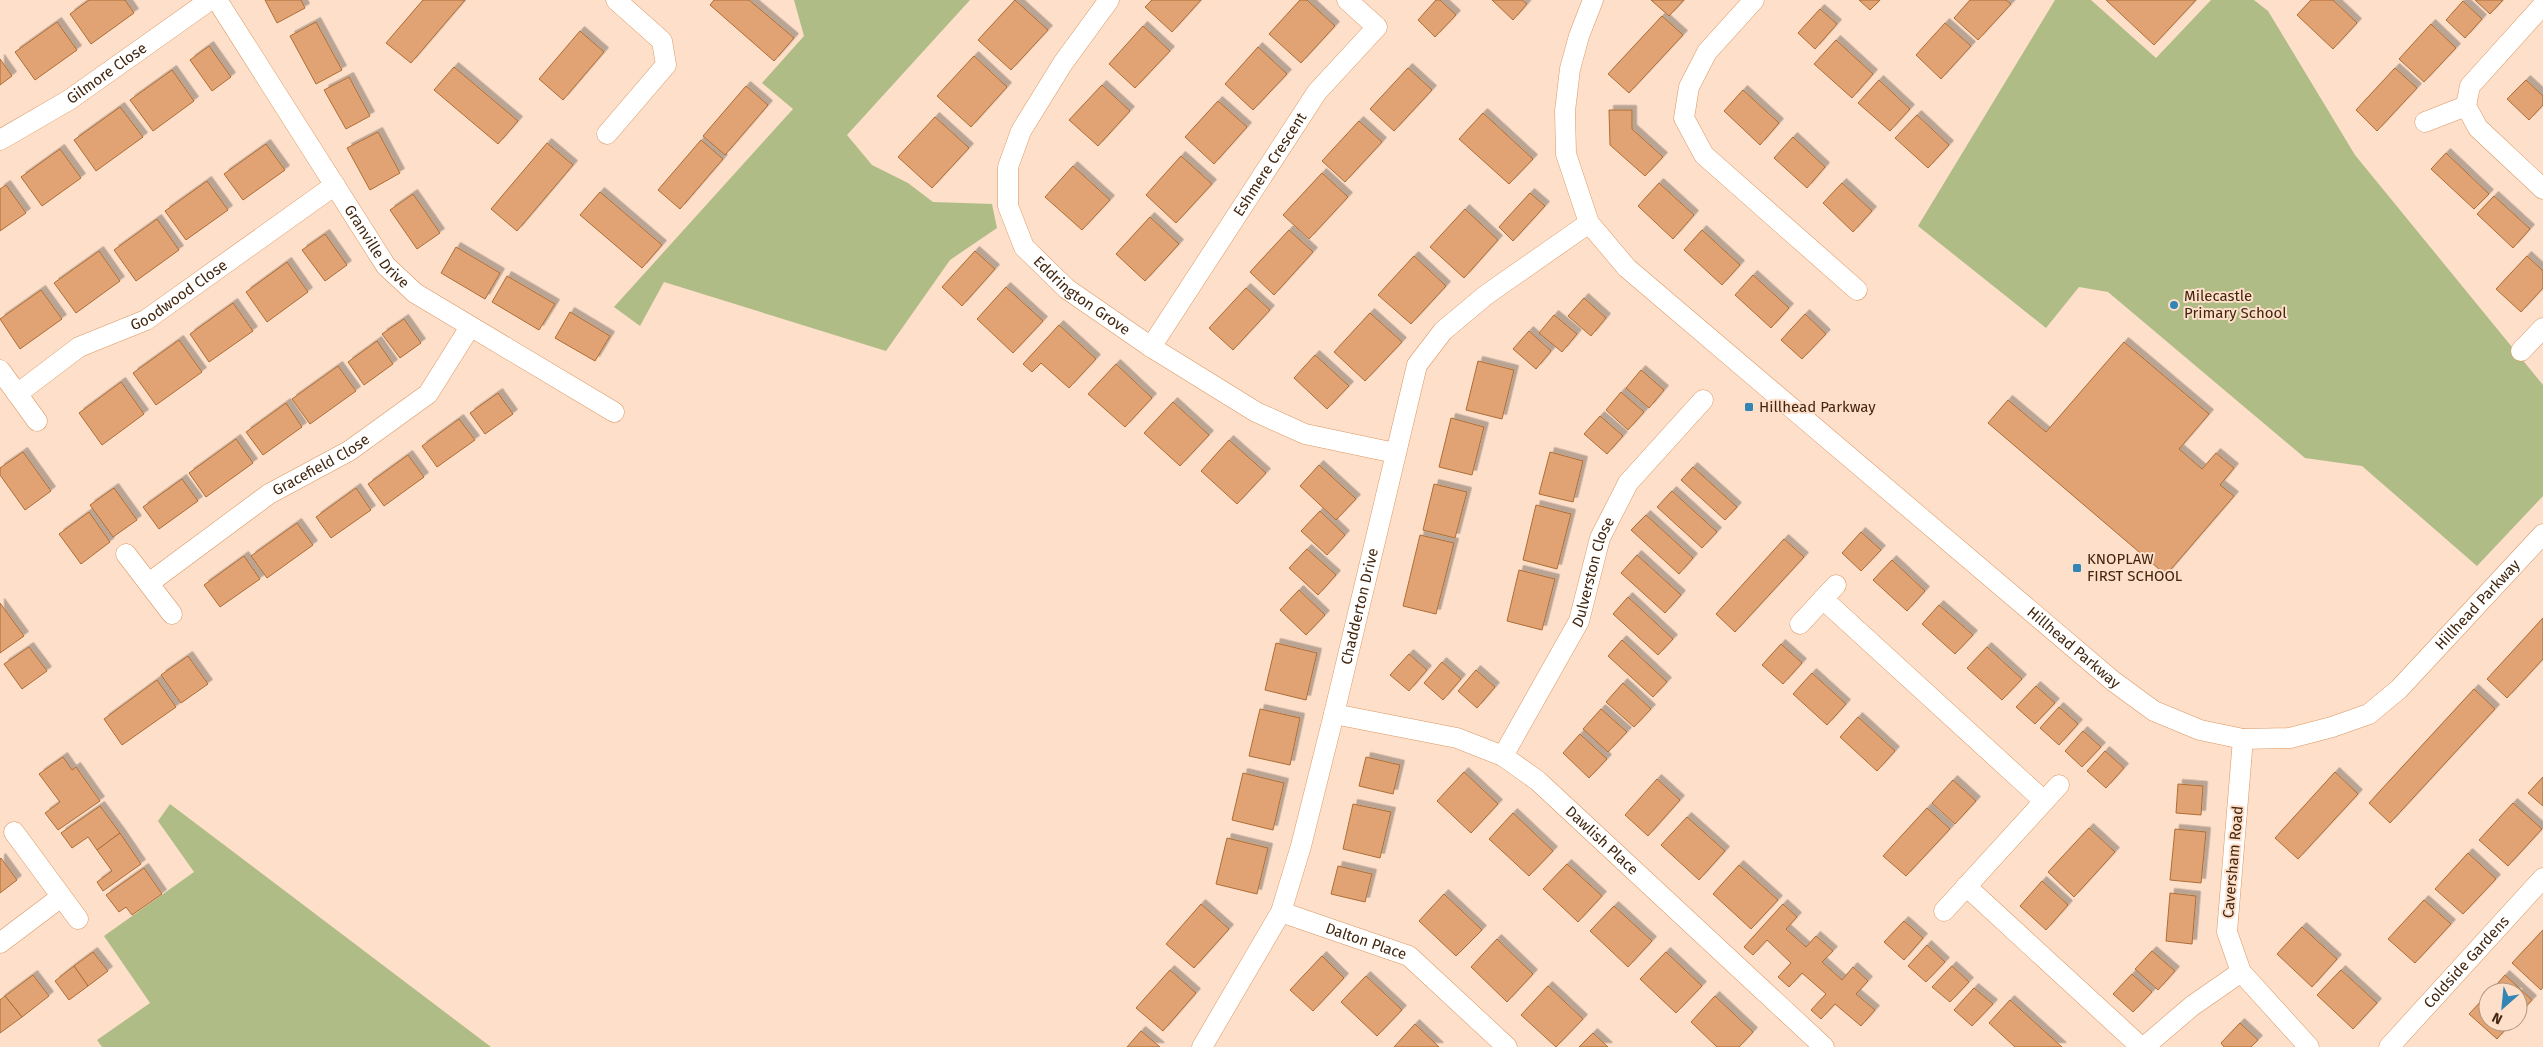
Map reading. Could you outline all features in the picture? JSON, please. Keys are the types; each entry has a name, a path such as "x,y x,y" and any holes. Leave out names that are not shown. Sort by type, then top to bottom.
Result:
{"street":[{"name":"Gilmore Close","path":"0,140 69,100 210,0"},
{"name":"Granville Drive","path":"217,0 386,266 415,293 614,412"},
{"path":"607,134 666,65 662,41 616,0"},
{"name":"Eddrington Grove","path":"1109,0 1063,63 1022,131 1008,167 1008,206 1024,247 1067,289 1152,347 1256,412 1297,431 1395,453"},
{"name":"Eshmere Crescent","path":"1152,347 1317,92 1377,27 1347,0"},
{"name":"Hillhead Parkway","path":"1593,0 1579,36 1570,69 1565,111 1566,154 1589,224 1627,268 2113,681 2154,711 2200,730 2243,739 2290,738 2369,714 2399,688 2543,534"},
{"path":"1754,0 1706,52 1689,87 1684,118 1704,155 1857,290"},
{"path":"2543,6 2470,86 2466,106 2478,128 2543,189"},
{"path":"2425,122 2466,106"},
{"name":"Goodwood Close","path":"17,394 79,347 146,320 334,185"},
{"name":"Chadderton Drive","path":"1202,1047 1281,912 1301,846 1334,714 1417,365 1443,331 1486,295 1589,224"},
{"name":"Gracefield Close","path":"148,583 269,494 349,450 428,394 470,327"},
{"path":"2521,351 2543,328"},
{"path":"0,370 37,421"},
{"name":"Dulverston Close","path":"1502,756 1579,621 1600,538 1628,483 1703,400"},
{"path":"126,554 172,614"},
{"path":"1800,624 1830,592 2044,801"},
{"name":"Dawlish Place","path":"1334,714 1457,738 1502,756 1538,781 1824,1047"},
{"name":"Caversham Road","path":"2243,739 2227,932 2241,972 2309,1047"},
{"path":"1944,911 2059,785"},
{"path":"14,832 78,919"},
{"name":"Coldside Gardens","path":"2389,1047 2543,878"},
{"path":"1966,886 2142,1047 2192,1006 2241,972"},
{"path":"0,943 61,897"},
{"name":"Dalton Place","path":"1281,912 1409,956 1507,1047"}],"green space":[{"path":"794,0 970,0 847,135 872,165 908,183 933,202 992,204 997,228 950,260 886,351 664,282 640,326 614,307 793,109 762,83 804,36"},
{"path":"2055,0 2091,0 2156,58 2211,0 2254,0 2268,11 2355,155 2543,385 2543,496 2477,566 2362,466 2305,458 2108,292 2079,287 2046,328 1918,226"},
{"path":"170,804 491,1047 102,1047 97,1040 150,1003 104,936 194,872 158,821"}],"building":[{"path":"89,0 125,0 134,13 91,44 70,14"},
{"path":"265,0 301,0 305,8 277,23"},
{"path":"423,0 465,0 411,63 386,43"},
{"path":"714,0 749,0 794,38 774,61 710,5"},
{"path":"1015,0 1048,30 1011,70 978,40"},
{"path":"1152,0 1201,0 1172,32 1145,7"},
{"path":"1300,0 1307,0 1335,26 1301,63 1269,34"},
{"path":"1436,0 1440,0 1456,15 1435,37 1418,20"},
{"path":"1492,0 1522,0 1527,4 1513,20"},
{"path":"1651,0 1684,0 1669,16"},
{"path":"1859,0 1880,0 1870,10"},
{"path":"1970,0 2006,0 2011,4 1978,40 1954,18"},
{"path":"2106,0 2196,0 2154,45"},
{"path":"2311,0 2333,0 2357,23 2333,49 2297,15"},
{"path":"2475,0 2503,0 2490,14"},
{"path":"2463,1 2482,19 2465,38 2446,20"},
{"path":"1820,9 1837,24 1815,49 1798,33"},
{"path":"1662,16 1683,35 1629,93 1608,74"},
{"path":"57,22 77,50 35,80 15,52"},
{"path":"316,22 342,70 316,84 290,36"},
{"path":"1945,23 1971,46 1941,79 1916,55"},
{"path":"2431,24 2456,48 2424,82 2399,59"},
{"path":"1143,26 1170,51 1135,88 1109,64"},
{"path":"580,31 604,52 563,100 539,79"},
{"path":"1836,40 1873,74 1852,98 1814,64"},
{"path":"209,46 231,77 212,91 190,60"},
{"path":"1258,47 1287,74 1253,110 1225,84"},
{"path":"974,56 1007,87 971,127 937,96"},
{"path":"0,59 12,76 0,85"},
{"path":"454,67 518,121 498,144 434,90"},
{"path":"1408,68 1432,90 1394,131 1370,109"},
{"path":"2395,68 2417,88 2377,131 2356,110"},
{"path":"172,70 194,101 153,131 130,100"},
{"path":"349,77 370,116 346,129 324,90"},
{"path":"1879,80 1910,109 1890,131 1858,103"},
{"path":"2526,80 2543,96 2543,105 2529,120 2507,99"},
{"path":"1102,85 1130,111 1098,146 1069,120"},
{"path":"746,86 768,105 725,155 703,136"},
{"path":"1743,90 1779,123 1760,145 1724,111"},
{"path":"1218,101 1247,127 1214,164 1185,137"},
{"path":"120,107 143,137 96,171 74,140"},
{"path":"1609,110 1632,110 1632,129 1663,157 1645,176 1610,145"},
{"path":"1483,113 1533,159 1509,184 1459,139"},
{"path":"1917,115 1949,145 1928,168 1895,138"},
{"path":"935,117 969,148 932,188 898,157"},
{"path":"1359,121 1382,142 1345,182 1322,161"},
{"path":"378,132 400,173 370,190 347,148"},
{"path":"1793,137 1825,167 1807,188 1774,158"},
{"path":"701,140 723,159 680,209 658,190"},
{"path":"547,143 573,165 517,231 491,209"},
{"path":"266,144 285,170 243,200 224,174"},
{"path":"60,149 81,178 42,206 21,177"},
{"path":"2446,153 2489,194 2474,209 2431,169"},
{"path":"1181,156 1212,184 1176,223 1146,195"},
{"path":"1073,166 1110,200 1082,230 1045,197"},
{"path":"1322,173 1348,197 1309,239 1283,215"},
{"path":"207,181 228,210 186,240 165,211"},
{"path":"1659,183 1694,215 1673,239 1638,206"},
{"path":"1842,183 1872,211 1853,232 1823,203"},
{"path":"6,185 26,213 0,231 0,189"},
{"path":"600,192 662,245 642,268 580,215"},
{"path":"1530,193 1545,206 1513,241 1499,227"},
{"path":"413,194 440,233 417,249 390,210"},
{"path":"2494,196 2530,229 2513,248 2477,214"},
{"path":"1465,209 1498,240 1464,278 1430,247"},
{"path":"1150,217 1179,244 1145,281 1116,254"},
{"path":"157,219 179,250 136,281 114,250"},
{"path":"1289,230 1313,252 1274,295 1250,272"},
{"path":"1702,230 1740,265 1722,285 1684,250"},
{"path":"325,234 347,265 325,281 302,250"},
{"path":"456,247 500,273 485,299 441,273"},
{"path":"99,251 120,281 76,313 54,283"},
{"path":"975,251 995,269 962,306 942,287"},
{"path":"1414,256 1446,286 1411,324 1378,295"},
{"path":"2527,256 2543,271 2543,288 2521,312 2496,289"},
{"path":"287,262 308,292 267,322 246,292"},
{"path":"1753,275 1789,308 1771,328 1735,295"},
{"path":"507,276 555,304 539,330 492,302"},
{"path":"1006,287 1043,321 1013,353 977,319"},
{"path":"1246,288 1270,310 1233,350 1209,328"},
{"path":"41,290 62,319 20,349 0,319"},
{"path":"1584,298 1606,318 1591,336 1568,316"},
{"path":"233,303 253,331 209,362 190,334"},
{"path":"570,312 610,336 595,361 555,338"},
{"path":"1370,313 1402,342 1365,381 1334,352"},
{"path":"1805,314 1826,334 1802,359 1781,340"},
{"path":"1554,315 1577,334 1562,352 1539,333"},
{"path":"404,319 421,343 400,358 382,334"},
{"path":"1059,325 1096,359 1069,388 1041,363 1032,372 1023,364"},
{"path":"1529,331 1551,351 1536,369 1513,349"},
{"path":"179,340 202,372 156,405 133,373"},
{"path":"377,341 393,364 364,385 348,362"},
{"path":"2124,342 2209,414 2179,449 2202,469 2216,453 2234,468 2220,485 2234,496 2166,575 1988,423 2008,400 2046,432"},
{"path":"1315,355 1349,386 1327,409 1294,378"},
{"path":"1478,361 1514,370 1502,419 1466,410"},
{"path":"1116,364 1152,398 1125,427 1088,394"},
{"path":"338,366 356,391 310,424 292,399"},
{"path":"1641,370 1664,390 1649,408 1626,388"},
{"path":"121,382 144,414 102,445 79,413"},
{"path":"1621,392 1644,412 1628,430 1606,410"},
{"path":"498,393 513,414 485,434 470,413"},
{"path":"1173,402 1209,435 1180,466 1144,433"},
{"path":"286,403 302,427 263,455 246,432"},
{"path":"1600,416 1623,436 1607,454 1584,434"},
{"path":"1451,418 1484,427 1472,475 1439,467"},
{"path":"459,419 475,440 437,467 422,446"},
{"path":"236,439 253,463 206,497 189,473"},
{"path":"1229,440 1266,473 1237,504 1201,471"},
{"path":"23,452 51,491 25,510 0,475 0,468"},
{"path":"1550,452 1583,461 1573,502 1539,494"},
{"path":"408,455 424,477 384,506 368,484"},
{"path":"1319,465 1356,499 1336,520 1300,486"},
{"path":"1693,467 1737,507 1725,520 1681,480"},
{"path":"182,479 198,501 159,529 143,507"},
{"path":"1434,484 1467,492 1455,538 1423,530"},
{"path":"114,488 137,520 113,537 90,505"},
{"path":"356,488 371,510 331,538 316,517"},
{"path":"1672,491 1717,532 1702,548 1657,507"},
{"path":"1536,505 1571,514 1557,569 1523,560"},
{"path":"1320,511 1345,535 1327,555 1301,531"},
{"path":"89,512 110,542 81,564 59,534"},
{"path":"1646,515 1693,558 1679,574 1631,530"},
{"path":"297,523 313,545 267,578 251,556"},
{"path":"1861,532 1881,550 1861,571 1842,553"},
{"path":"1420,535 1454,543 1436,614 1403,606"},
{"path":"1784,539 1804,557 1735,632 1716,614"},
{"path":"1307,549 1336,575 1318,595 1289,568"},
{"path":"1637,555 1681,595 1665,613 1621,573"},
{"path":"244,556 260,579 220,607 204,585"},
{"path":"1892,560 1925,591 1907,611 1873,580"},
{"path":"1519,570 1555,579 1542,630 1507,621"},
{"path":"1299,590 1325,615 1306,635 1280,610"},
{"path":"1628,597 1673,639 1658,655 1613,614"},
{"path":"0,603 24,636 0,653"},
{"path":"1939,605 1973,635 1955,654 1922,624"},
{"path":"2543,618 2543,659 2507,698 2487,679"},
{"path":"1622,640 1667,682 1653,697 1608,656"},
{"path":"1276,643 1317,653 1306,700 1265,690"},
{"path":"1781,644 1802,663 1783,684 1762,665"},
{"path":"29,647 47,671 22,689 4,664"},
{"path":"1987,647 2022,679 2002,700 1967,668"},
{"path":"1409,654 1427,670 1409,691 1390,675"},
{"path":"188,656 208,684 181,703 161,675"},
{"path":"1442,662 1461,679 1443,700 1424,683"},
{"path":"1476,670 1495,687 1477,708 1458,691"},
{"path":"1812,673 1846,704 1827,725 1793,694"},
{"path":"157,680 176,707 122,745 104,719"},
{"path":"1623,683 1651,709 1634,727 1606,702"},
{"path":"2036,686 2055,703 2035,724 2016,707"},
{"path":"2474,689 2495,709 2390,823 2369,803"},
{"path":"2059,707 2078,724 2059,745 2040,728"},
{"path":"1260,709 1300,718 1290,765 1249,756"},
{"path":"1601,709 1627,732 1608,752 1583,729"},
{"path":"1858,717 1895,751 1877,771 1840,737"},
{"path":"2083,731 2101,747 2082,767 2065,751"},
{"path":"1580,734 1607,759 1589,778 1563,753"},
{"path":"2105,751 2124,768 2106,788 2087,771"},
{"path":"63,757 72,770 76,767 100,801 58,830 45,813 60,802 39,774"},
{"path":"1366,757 1400,765 1393,794 1359,786"},
{"path":"1464,772 1498,804 1471,833 1437,801"},
{"path":"2335,772 2358,794 2298,859 2275,838"},
{"path":"1243,773 1284,783 1273,830 1232,820"},
{"path":"2543,777 2543,806 2528,793"},
{"path":"1657,779 1680,800 1648,836 1625,815"},
{"path":"1953,780 1976,801 1955,824 1932,803"},
{"path":"2178,784 2203,786 2201,815 2176,813"},
{"path":"2513,803 2542,829 2508,866 2479,840"},
{"path":"1353,804 1391,812 1380,858 1343,849"},
{"path":"100,806 120,833 97,850 88,837 72,848 61,833"},
{"path":"1927,808 1950,829 1906,876 1883,856"},
{"path":"1513,813 1553,851 1529,876 1489,839"},
{"path":"1687,817 1725,851 1699,880 1661,845"},
{"path":"2089,828 2115,852 2074,897 2048,872"},
{"path":"2175,829 2206,832 2201,883 2170,880"},
{"path":"120,833 141,864 103,891 97,882 112,871 97,850"},
{"path":"1227,838 1268,848 1257,894 1216,884"},
{"path":"2468,853 2496,879 2463,914 2435,889"},
{"path":"0,859 17,880 0,893"},
{"path":"1567,864 1602,896 1578,922 1543,889"},
{"path":"1739,865 1778,900 1751,929 1713,894"},
{"path":"1338,866 1372,874 1365,902 1331,894"},
{"path":"144,868 162,894 132,915 126,907 119,912 106,895"},
{"path":"2042,881 2068,905 2046,930 2020,906"},
{"path":"2170,893 2196,896 2192,944 2166,941"},
{"path":"1444,894 1482,930 1456,956 1419,921"},
{"path":"2424,900 2451,924 2415,963 2388,939"},
{"path":"1201,904 1229,929 1194,968 1166,944"},
{"path":"1783,904 1797,917 1786,929 1806,947 1816,936 1833,951 1822,962 1842,980 1853,967 1868,981 1856,994 1875,1010 1861,1026 1835,1004 1821,1019 1811,1010 1826,994 1802,973 1789,987 1778,977 1791,963 1767,940 1753,955 1744,947"},
{"path":"1614,906 1652,941 1628,967 1590,931"},
{"path":"1904,921 1923,938 1904,960 1884,942"},
{"path":"2302,927 2337,959 2312,987 2277,954"},
{"path":"2543,930 2543,987 2541,990 2512,963"},
{"path":"1497,939 1533,974 1507,1002 1471,967"},
{"path":"1927,945 1945,962 1926,982 1908,966"},
{"path":"2152,951 2175,971 2158,990 2135,969"},
{"path":"93,952 108,971 88,986 74,966"},
{"path":"1666,952 1702,986 1676,1013 1640,979"},
{"path":"1322,956 1344,978 1313,1011 1290,990"},
{"path":"74,966 88,986 69,1000 55,981"},
{"path":"1952,966 1969,982 1950,1002 1932,987"},
{"path":"1170,970 1196,993 1163,1031 1136,1008"},
{"path":"2341,970 2377,1003 2353,1029 2317,995"},
{"path":"2132,974 2152,992 2133,1012 2113,994"},
{"path":"33,975 49,996 22,1017 5,996"},
{"path":"2505,975 2513,982 2499,982"},
{"path":"1366,976 1402,1010 1377,1036 1341,1002"},
{"path":"1548,986 1583,1019 1556,1047 1521,1015"},
{"path":"1974,988 1993,1004 1972,1026 1954,1010"},
{"path":"5,996 22,1017 0,1033 0,1000"},
{"path":"1715,996 1753,1032 1739,1047 1717,1047 1691,1022"},
{"path":"2528,996 2532,1000 2528,1004"},
{"path":"2010,1000 2062,1047 2015,1047 1989,1023"},
{"path":"2478,1005 2478,1022 2469,1014"},
{"path":"2240,1023 2258,1040 2251,1047 2224,1047 2221,1043"},
{"path":"1415,1024 1439,1047 1394,1047"},
{"path":"1141,1031 1160,1047 1127,1047"},
{"path":"2489,1032 2503,1032 2497,1039"},
{"path":"1593,1033 1608,1047 1579,1047"}],"place":[{"name":"Milecastle Primary School","path":"2174,305"},
{"name":"Hillhead Parkway","path":"1749,407"},
{"name":"KNOPLAW FIRST SCHOOL","path":"2077,568"}]}
